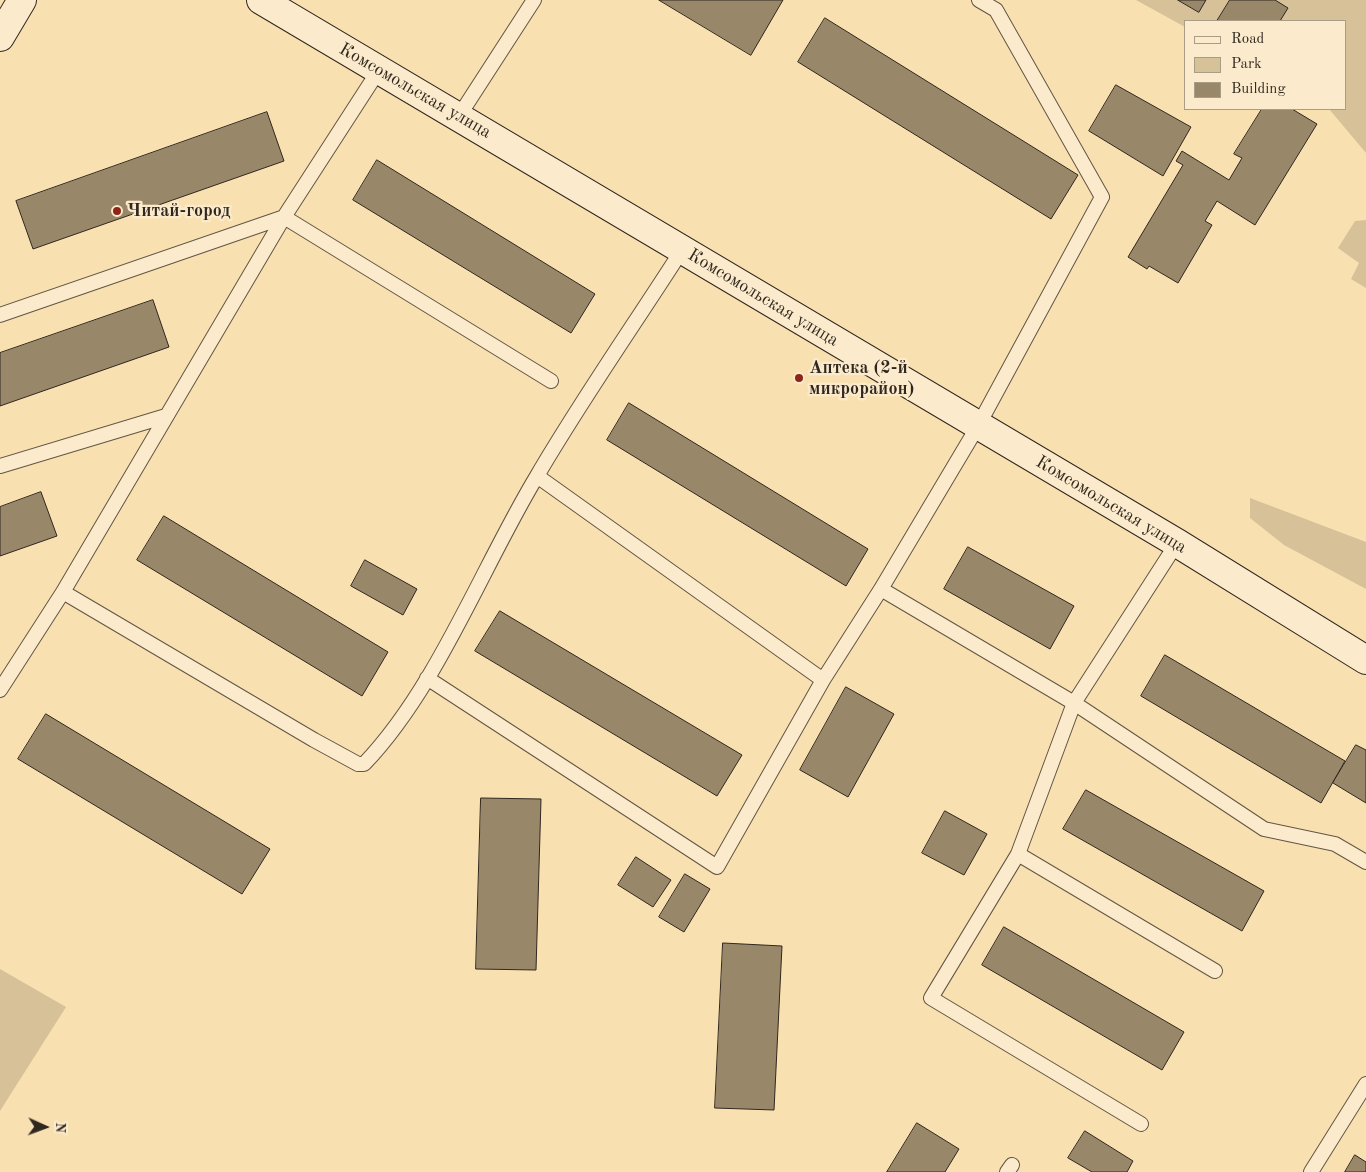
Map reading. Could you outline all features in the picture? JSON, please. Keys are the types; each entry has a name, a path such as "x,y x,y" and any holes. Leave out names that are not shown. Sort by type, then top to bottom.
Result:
{"main road":[{"path":"0,37 22,0"},
{"name":"Комсомольская улица","path":"261,0 1177,543 1366,660"}],"lane":[{"path":"459,116 534,0"},
{"path":"427,678 717,867 823,680 881,589 978,426 1102,197 998,3 978,0"},
{"path":"0,690 63,592 284,217 379,70"},
{"path":"0,315 284,217"},
{"path":"284,217 551,381"},
{"path":"63,592 314,740 358,764 364,764 376,752 427,678 537,476 682,250"},
{"path":"0,466 166,416"},
{"path":"537,476 823,680"},
{"path":"1141,1124 931,998 1018,854 1074,703 1177,543"},
{"path":"881,589 1074,703 1264,829 1335,844 1366,862"},
{"path":"1018,854 1215,971"},
{"path":"1311,1172 1366,1084"}],"green space":[{"path":"1136,0 1366,0 1366,153 1330,110 1346,110 1346,20 1184,20 1184,26"},
{"path":"1366,220 1366,288 1351,279 1359,263 1338,248 1355,221"},
{"path":"1250,498 1366,542 1366,589 1284,545 1250,518"},
{"path":"0,969 66,1007 0,1111"}],"building":[{"path":"659,0 783,0 751,55"},
{"path":"1178,0 1206,0 1199,12"},
{"path":"1230,0 1275,0 1288,8 1281,20 1218,20"},
{"path":"825,18 1078,175 1051,219 798,62"},
{"path":"1116,85 1191,127 1163,176 1089,131"},
{"path":"1261,110 1294,110 1317,124 1255,225 1217,201 1205,221 1212,225 1178,283 1149,266 1147,269 1128,257 1183,165 1176,161 1182,151 1229,180 1242,158 1234,154"},
{"path":"267,112 284,161 33,249 16,201"},
{"path":"377,160 595,294 571,333 353,200"},
{"path":"153,300 169,347 0,406 0,353"},
{"path":"629,403 868,549 846,586 607,440"},
{"path":"41,492 57,536 0,556 0,507"},
{"path":"164,516 388,652 362,696 137,560"},
{"path":"968,547 1074,606 1050,649 944,589"},
{"path":"365,560 417,589 403,615 351,586"},
{"path":"500,611 742,755 717,796 475,651"},
{"path":"1165,655 1345,761 1321,803 1141,696"},
{"path":"846,687 894,714 848,797 800,770"},
{"path":"46,714 270,849 242,894 18,759"},
{"path":"1356,745 1366,750 1366,803 1333,783"},
{"path":"1086,790 1264,891 1242,931 1063,829"},
{"path":"481,798 541,799 536,970 476,969"},
{"path":"945,811 987,834 964,875 922,853"},
{"path":"636,857 671,880 653,907 618,885"},
{"path":"685,874 710,889 684,932 659,917"},
{"path":"1004,927 1184,1032 1162,1070 982,965"},
{"path":"723,943 782,946 774,1110 715,1108"},
{"path":"917,1123 959,1149 945,1172 887,1172"},
{"path":"1085,1131 1133,1161 1127,1172 1092,1172 1068,1158"},
{"path":"1355,1155 1366,1162 1366,1172 1345,1172"}],"place":[{"name":"Читай-город","path":"117,211"},
{"name":"Аптека (2-й микрорайон)","path":"799,378"}]}
